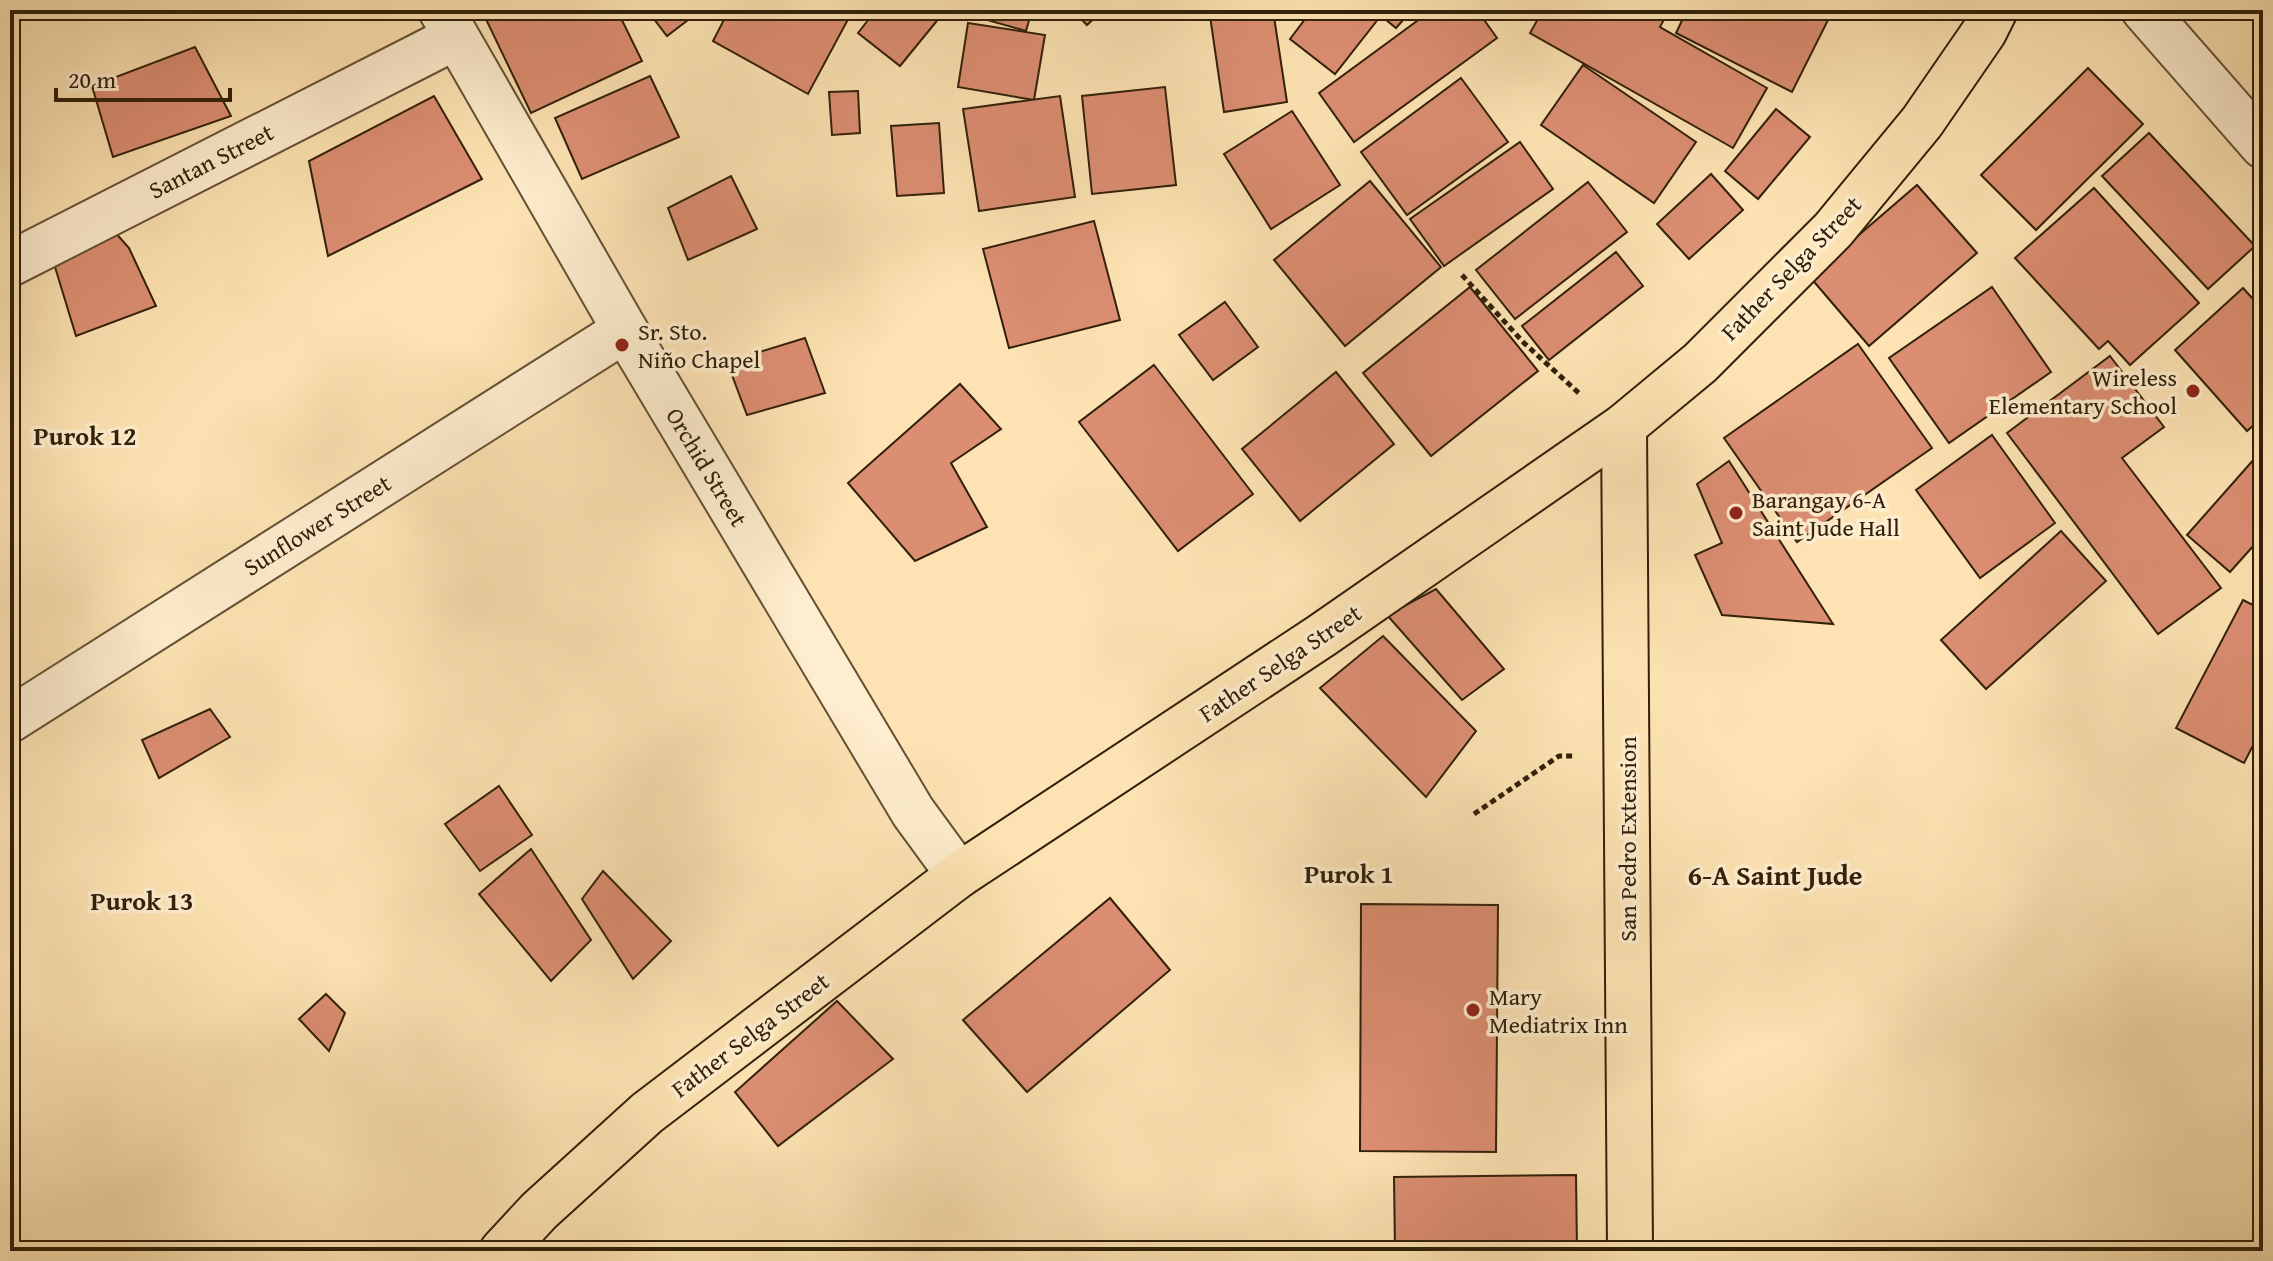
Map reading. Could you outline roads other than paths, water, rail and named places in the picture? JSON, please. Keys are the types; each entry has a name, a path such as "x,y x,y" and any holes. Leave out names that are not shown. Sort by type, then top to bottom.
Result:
{"main road":[{"name":"Father Selga Street","path":"502,1251 539,1211 647,1113 959,875 1308,645 1624,426 1700,363 1833,230 1922,122 1984,32 1995,10"},
{"name":"San Pedro Extension","path":"1624,426 1630,1251"}],"street":[{"path":"2144,10 2263,146"},
{"name":"Santan Street","path":"10,264 448,23"},
{"name":"Orchid Street","path":"448,23 625,330 913,812 959,875"},
{"name":"Sunflower Street","path":"10,720 625,330"}],"place":[{"name":"Sr. Sto. Niño Chapel","path":"622,345"},
{"name":"Wireless Elementary School","path":"2193,391"},
{"name":"Barangay 6-A Saint Jude Hall","path":"1736,513"},
{"name":"Mary Mediatrix Inn","path":"1473,1010"}],"district":[{"name":"Purok 12","path":"85,435"},
{"name":"Purok 1","path":"1349,873"},
{"name":"6-A Saint Jude","path":"1775,874"},
{"name":"Purok 13","path":"142,900"}]}
